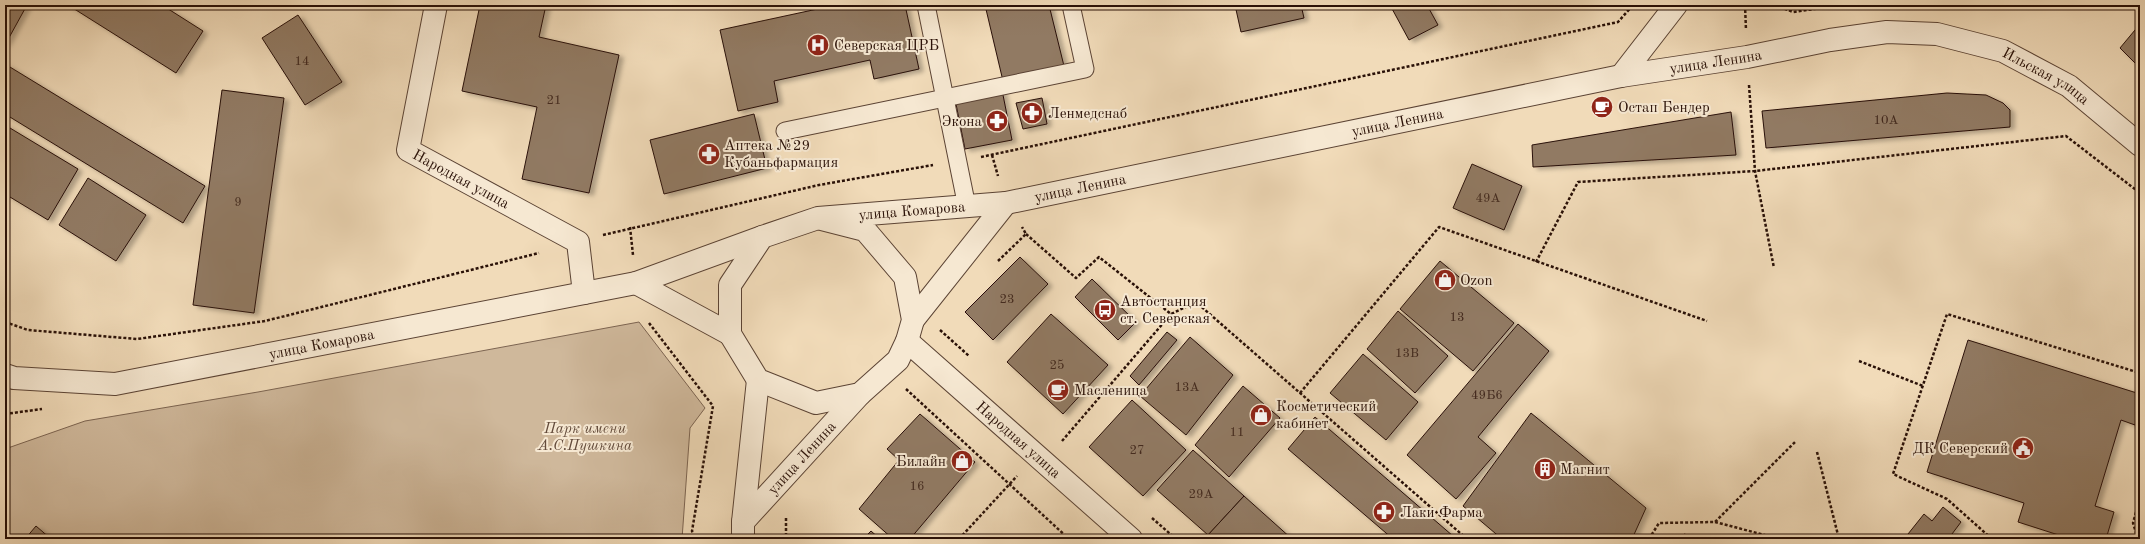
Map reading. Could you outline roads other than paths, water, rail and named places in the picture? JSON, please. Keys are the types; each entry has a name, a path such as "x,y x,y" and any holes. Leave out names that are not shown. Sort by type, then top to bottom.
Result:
{"street":[{"name":"Народная улица","path":"436,5 408,150 578,242 584,293"},
{"path":"1621,76 1676,5"},
{"name":"улица Ленина","path":"743,530 860,394 898,360 907,341 913,320 1006,204 1621,76 1747,57 1830,40 1887,32 1937,34"},
{"name":"Ильская улица","path":"1937,34 2003,51 2069,86 2140,145"},
{"name":"улица Комарова","path":"818,218 1006,204"},
{"path":"730,334 730,285 762,237 818,218"},
{"name":"улица Ленина","path":"818,218 865,230 905,277 913,320"},
{"name":"улица Комарова","path":"5,375 14,378 115,384 636,283 762,237"},
{"path":"636,283 730,334 758,380"},
{"name":"Народная улица","path":"907,341 1131,539"},
{"name":"улица Ленина","path":"743,530 758,380 816,403 860,394"}],"lane":[{"path":"926,5 946,97 967,207"},
{"path":"785,130 1085,69 1071,5"}],"place":[{"name":"Северская ЦРБ","path":"818,45"},
{"name":"Остап Бендер","path":"1602,107"},
{"name":"Ленмедснаб","path":"1032,113"},
{"name":"Экона","path":"997,121"},
{"name":"Аптека №29 Кубаньфармация","path":"709,154"},
{"name":"Ozon","path":"1445,280"},
{"name":"Автостанция ст. Северская","path":"1105,310"},
{"name":"Масленица","path":"1058,390"},
{"name":"Косметический кабинет","path":"1261,415"},
{"name":"ДК Северский","path":"2023,448"},
{"name":"Билайн","path":"962,461"},
{"name":"Магнит","path":"1545,469"},
{"name":"Лаки Фарма","path":"1384,512"}],"park label":[{"name":"Парк имени А.С.Пушкина","path":"585,436"}]}
